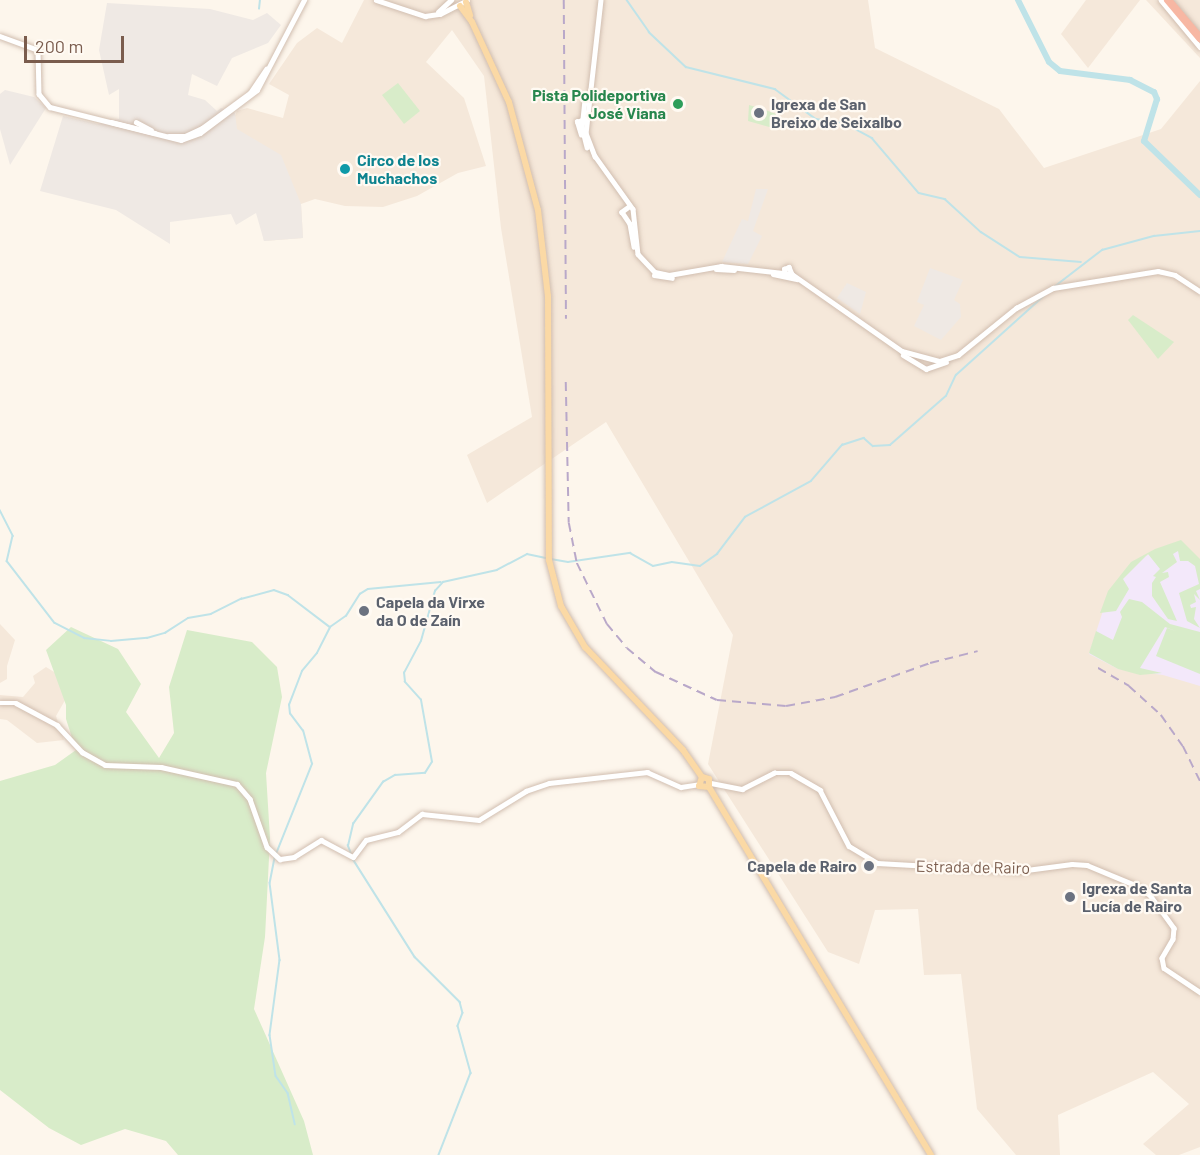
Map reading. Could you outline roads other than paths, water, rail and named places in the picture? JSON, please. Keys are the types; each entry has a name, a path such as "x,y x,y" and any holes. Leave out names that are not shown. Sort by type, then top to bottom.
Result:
{"highway":[{"path":"1168,0 1200,35"},
{"path":"1173,0 1200,35"}],"main road":[{"path":"467,1 472,21 513,115 540,220 548,296 549,560 561,606 585,647 683,750 703,789 710,785"},
{"path":"459,5 472,21"},
{"path":"700,781 710,785 931,1155"}],"street":[{"path":"41,98 51,105 81,115 183,140 240,105 260,86 304,0"},
{"path":"376,0 410,14 430,15 467,1"},
{"path":"430,15 443,10 452,0 459,5"},
{"path":"1161,0 1200,47"},
{"path":"583,119 598,1"},
{"path":"592,151 585,124 598,1"},
{"path":"0,35 38,50 41,98 56,110 90,120 134,126 162,135 182,137 197,131"},
{"path":"0,35 40,47 44,56 41,90 51,105"},
{"path":"240,105 273,60"},
{"path":"162,135 183,140 250,93"},
{"path":"587,104 581,126 584,140 632,215 638,254 655,272 669,275 718,266 789,274 805,280 899,350 922,358 929,356 933,363"},
{"path":"210,122 230,111"},
{"path":"81,115 90,120 100,120"},
{"path":"581,126 592,151 626,208 626,218 637,256 654,274 670,278 739,267"},
{"path":"626,218 632,215"},
{"path":"721,269 789,274 926,369 933,363 962,355 1045,292 1158,271 1179,277 1200,291"},
{"path":"921,364 922,358"},
{"path":"0,703 25,707 68,734 82,752 105,765 161,767 237,784 250,799 267,847 280,859 294,857 321,840 352,856 366,840 398,832 422,814 479,820 526,791 549,783 647,772 681,787 700,781"},
{"name":"Estrada de Rairo","path":"710,785 745,789 774,773 791,773 820,790 849,846 877,863 1019,871 1072,864 1087,866 1135,885 1150,895 1174,928 1173,939 1162,958 1164,968 1200,992"}],"waterway":[{"path":"259,9 260,0"},
{"path":"627,0 649,32 686,67 775,89 816,119 846,124 872,138 919,193 945,199 981,232 1020,257 1081,262"},
{"path":"1018,0 1049,62 1060,71 1130,80 1154,92 1157,99 1144,141 1200,195"},
{"path":"1054,287 1102,250 1154,236 1200,231"},
{"path":"551,559 568,562 630,553 653,566 672,562 700,566 717,554 745,517 811,481 842,445 864,438 873,446 890,445 946,396 956,375 1046,294"},
{"path":"0,510 13,536 7,561 55,623 84,638 111,641 147,638 165,633 188,618 211,614 241,599 274,590 288,595 330,627"},
{"path":"351,854 348,846 353,824 383,782 395,775 425,773 432,762 421,700 405,682 404,673 421,641 435,591 443,582 497,570 527,554 546,558"},
{"path":"276,854 312,764 303,731 290,714 289,705 302,671 317,653 330,627 346,616 360,594 368,589 441,582"},
{"path":"275,858 270,883 280,960 270,1035 276,1076 288,1093 295,1124"},
{"path":"353,859 415,957 460,1002 463,1013 458,1026 471,1073 439,1155"}],"railway":[{"path":"564,0 566,319"},
{"path":"566,382 569,523 577,563 607,624 627,648 656,672 717,700 786,706 835,697 930,663 978,651"},
{"path":"1098,668 1129,686 1161,715 1183,746 1200,781"}],"place":[{"name":"Pista Polideportiva José Viana","path":"678,104"},
{"name":"Igrexa de San Breixo de Seixalbo","path":"759,113"},
{"name":"Circo de los Muchachos","path":"345,169"},
{"name":"Capela da Virxe da O de Zaín","path":"364,611"},
{"name":"Capela de Rairo","path":"869,866"},
{"name":"Igrexa de Santa Lucía de Rairo","path":"1070,897"}]}
